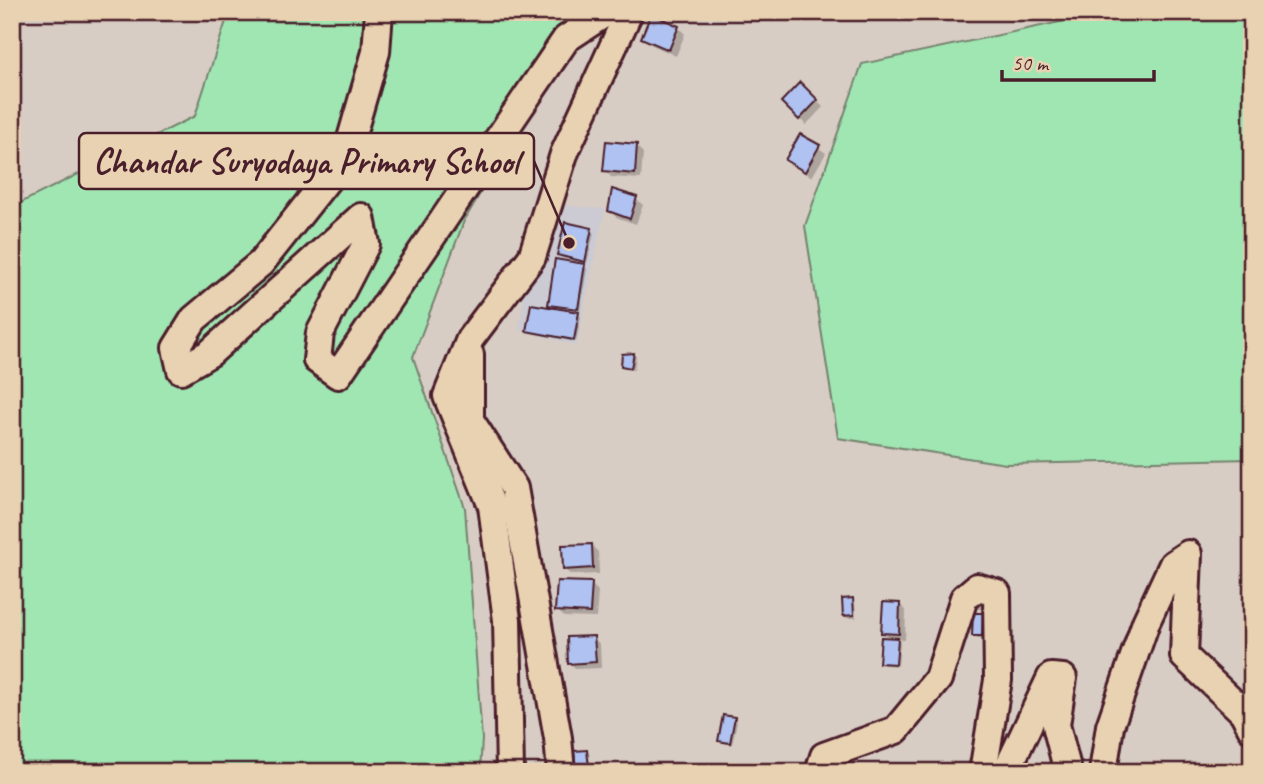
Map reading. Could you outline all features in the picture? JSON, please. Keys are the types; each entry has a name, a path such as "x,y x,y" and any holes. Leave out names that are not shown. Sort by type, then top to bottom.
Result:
{"street":[{"path":"379,12 376,52 346,156 261,263 194,319 176,348 181,370 210,353 361,217 366,244 320,332 317,360 338,375 566,39 607,12"},
{"path":"510,772 507,620 492,506 447,396 470,339 532,257 564,154 629,12"},
{"path":"470,339 470,420 514,488 558,738 561,772"},
{"path":"1103,772 1110,726 1146,622 1173,564 1188,554 1184,656 1244,712 1252,729"},
{"path":"819,772 824,756 895,730 904,720 939,679 964,598 977,587 997,593 998,680 983,772"},
{"path":"1006,772 1051,677 1063,678 1056,725 1068,772"}],"shaded area":[{"path":"558,205 605,209 576,346 519,329 526,277"}],"green space":[{"path":"229,12 586,12 464,221 413,357 465,508 482,739 480,772 12,772 12,207 195,116"},
{"path":"1107,12 1252,12 1252,459 1006,464 838,438 805,226 862,64"}],"building":[{"path":"651,14 679,26 669,50 641,38"},
{"path":"800,82 818,100 799,120 781,102"},
{"path":"800,134 820,145 805,172 785,160"},
{"path":"606,141 637,144 635,174 603,171"},
{"path":"612,189 637,197 630,219 608,211"},
{"path":"565,222 592,228 585,262 557,255"},
{"path":"555,259 585,264 578,309 548,305"},
{"path":"531,304 579,312 574,340 526,331"},
{"path":"634,353 631,368 621,366 622,354"},
{"path":"592,544 593,568 563,570 562,545"},
{"path":"557,581 592,582 590,613 555,611"},
{"path":"853,598 854,615 843,616 842,599"},
{"path":"883,602 900,603 899,634 881,633"},
{"path":"973,613 983,613 982,636 972,636"},
{"path":"594,636 596,662 568,664 567,637"},
{"path":"881,637 898,638 896,664 879,663"},
{"path":"723,715 735,717 730,743 718,741"},
{"path":"587,750 589,768 576,770 574,751"}],"place":[{"name":"Chandar Suryodaya Primary School","path":"569,243"}]}
